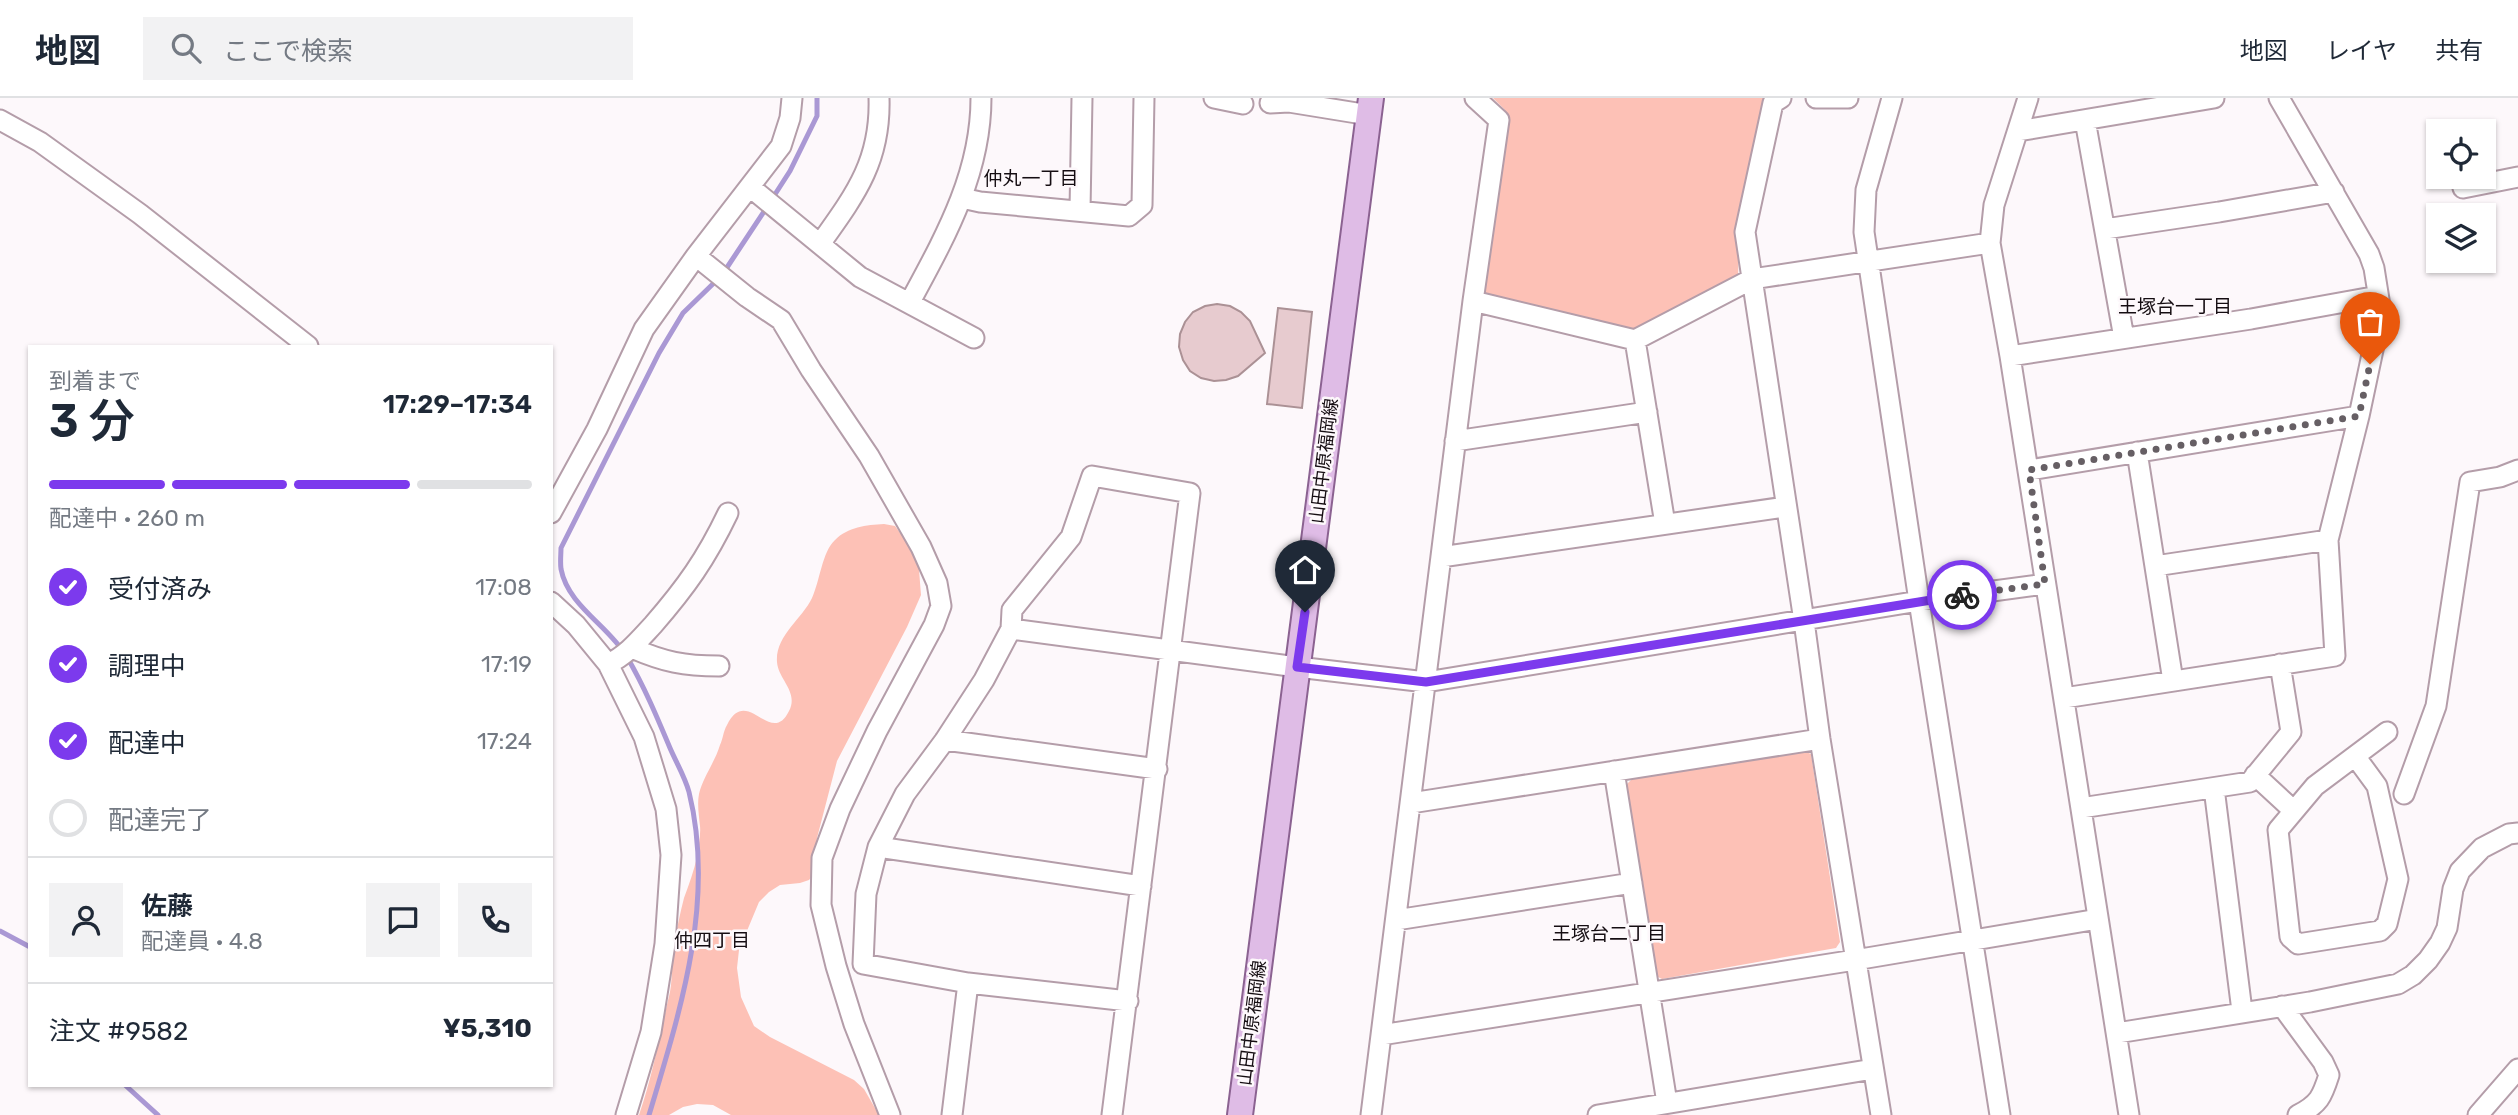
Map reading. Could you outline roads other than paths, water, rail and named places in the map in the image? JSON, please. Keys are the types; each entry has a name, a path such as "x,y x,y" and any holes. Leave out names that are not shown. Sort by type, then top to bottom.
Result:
{"main road":[{"name":"山田中原福岡線","path":"1240,1115 1370,107"}],"street":[{"path":"554,501 597,429 644,329 696,256 781,146 790,118 792,98"},
{"path":"820,244 850,202 872,159 880,124 879,98"},
{"path":"910,302 939,249 975,161 981,127 981,98"},
{"path":"1080,211 1082,98"},
{"path":"962,198 1129,216 1143,205 1144,98"},
{"path":"1214,98 1243,104"},
{"path":"1371,1115 1473,301 1499,120 1475,98"},
{"path":"1781,98 1773,103 1745,232 1820,739 1881,1115"},
{"path":"1816,98 1848,98"},
{"path":"1892,98 1866,190 1864,232 2000,1115"},
{"path":"2028,98 1994,205 1990,243 2029,470 2129,1115"},
{"path":"2018,131 2214,98"},
{"path":"2064,698 2335,656 2328,540 2359,416 2381,312 2374,268 2368,254 2279,98"},
{"path":"1270,103 1370,107"},
{"path":"0,120 40,142 140,214 307,345"},
{"path":"2085,120 2124,338"},
{"path":"2496,181 2518,177"},
{"path":"750,187 860,277 975,338"},
{"path":"2105,229 2334,192"},
{"path":"1473,301 1635,340 1752,279 1990,243"},
{"path":"696,256 781,320 869,456 921,547 937,583 940,606 934,625 877,731 822,858 821,905 836,966 854,1024 890,1115"},
{"path":"2010,356 2251,319 2378,296"},
{"path":"1635,340 1665,524"},
{"path":"1455,441 1647,412"},
{"path":"2029,470 2359,416"},
{"path":"2137,452 2173,681"},
{"path":"2404,794 2436,706 2470,482 2500,477 2518,470"},
{"path":"1112,1115 1128,1002 1190,493 1092,476 1071,537 1012,610 1011,629 984,680 945,740 905,794 878,847 866,894 863,964 968,983 1128,1002"},
{"path":"1441,557 1785,506"},
{"path":"608,664 632,648 701,565 728,513"},
{"path":"2155,566 2328,540"},
{"path":"1011,629 1426,682 1919,601 2045,584"},
{"path":"553,604 576,625 608,664 644,737 666,809 671,855 665,943 651,1032 626,1115"},
{"path":"632,648 658,660 688,666 719,666"},
{"path":"2081,808 2250,782 2291,732 2280,664"},
{"path":"2355,756 2377,786 2398,879 2387,924 2380,931 2298,944 2290,937 2278,830 2315,786 2355,756 2387,732"},
{"path":"1411,803 1820,739"},
{"path":"945,740 1157,769"},
{"path":"1614,771 1667,1103"},
{"path":"2255,775 2294,811"},
{"path":"2214,788 2242,1011"},
{"path":"2117,1033 2398,984 2413,975 2440,943 2460,871 2482,848 2509,834 2518,833"},
{"path":"878,847 1141,886"},
{"path":"1396,920 1632,883"},
{"path":"1381,1035 2098,919"},
{"path":"951,1115 968,983"},
{"path":"2282,1006 2323,1062 2329,1075 2324,1092 2315,1106 2298,1115"},
{"path":"1598,1115 1873,1069"},
{"path":"2478,1115 2518,1069"}],"waterway":[{"path":"772,199 790,171 817,116 817,98"},
{"path":"724,272 767,207"},
{"path":"649,1115 691,956 698,874 696,833 687,786 645,690 619,646 572,594 561,569 561,548 659,353 683,313 718,279"},
{"path":"0,931 28,946"},
{"path":"127,1087 158,1115"}],"district":[{"name":"仲丸一丁目","path":"1031,178"},
{"name":"王塚台一丁目","path":"2175,306"},
{"name":"王塚台二丁目","path":"1609,933"},
{"name":"仲四丁目","path":"712,940"}]}
